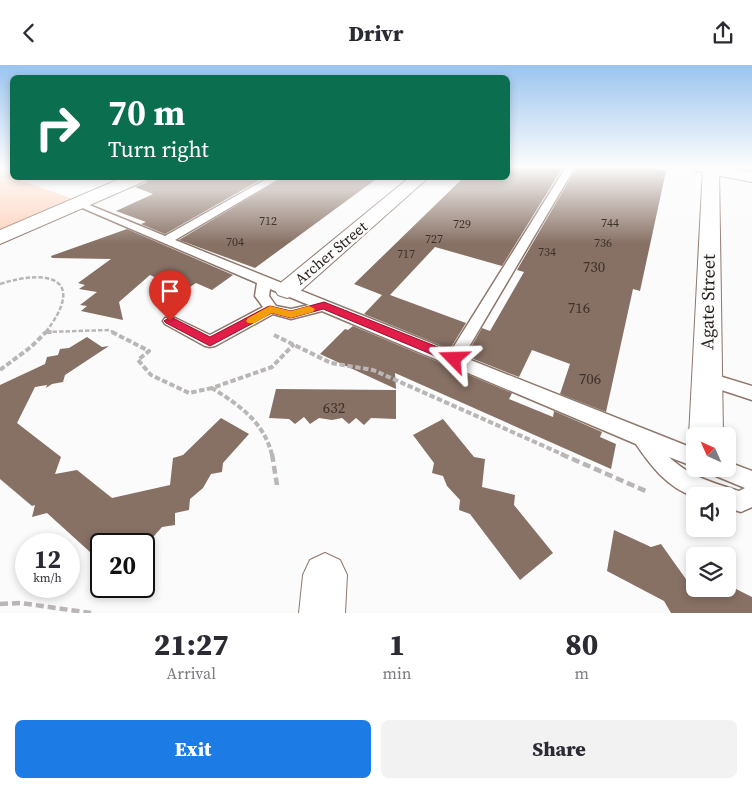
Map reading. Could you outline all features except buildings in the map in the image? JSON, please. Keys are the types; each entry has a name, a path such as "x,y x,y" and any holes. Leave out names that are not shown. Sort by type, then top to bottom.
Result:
{"street":[{"path":"0,238 104,193"},
{"name":"Archer Street","path":"287,290 403,193"},
{"name":"Agate Street","path":"706,427 707,193"}],"lane":[{"path":"166,240 250,193"},
{"path":"454,359 555,193"},
{"path":"78,204 643,438 686,454"},
{"path":"264,281 262,296 270,309"},
{"path":"170,321 210,342 270,309 291,314 324,305"},
{"path":"706,378 752,393"},
{"path":"643,438 664,467 696,487"},
{"path":"736,474 752,481"},
{"path":"736,500 741,502 752,495"}],"path":[{"path":"0,284 25,276 52,277 61,283 64,291 62,302 46,332 0,370"},
{"path":"46,332 109,330 149,351 138,360 151,375 189,393 212,388 272,367 294,344"},
{"path":"274,335 331,363 373,370 648,492"},
{"path":"212,388 240,405 254,418 270,445 277,485"},
{"path":"0,604 21,603 91,613"}],"shaded area":[{"path":"0,193 55,193 73,199 0,231"}],"slow traffic":[{"path":"252,321 270,309 291,314 309,309"}],"route":[{"path":"170,321 210,342 248,323 270,309 291,314 324,305 454,359"}]}
